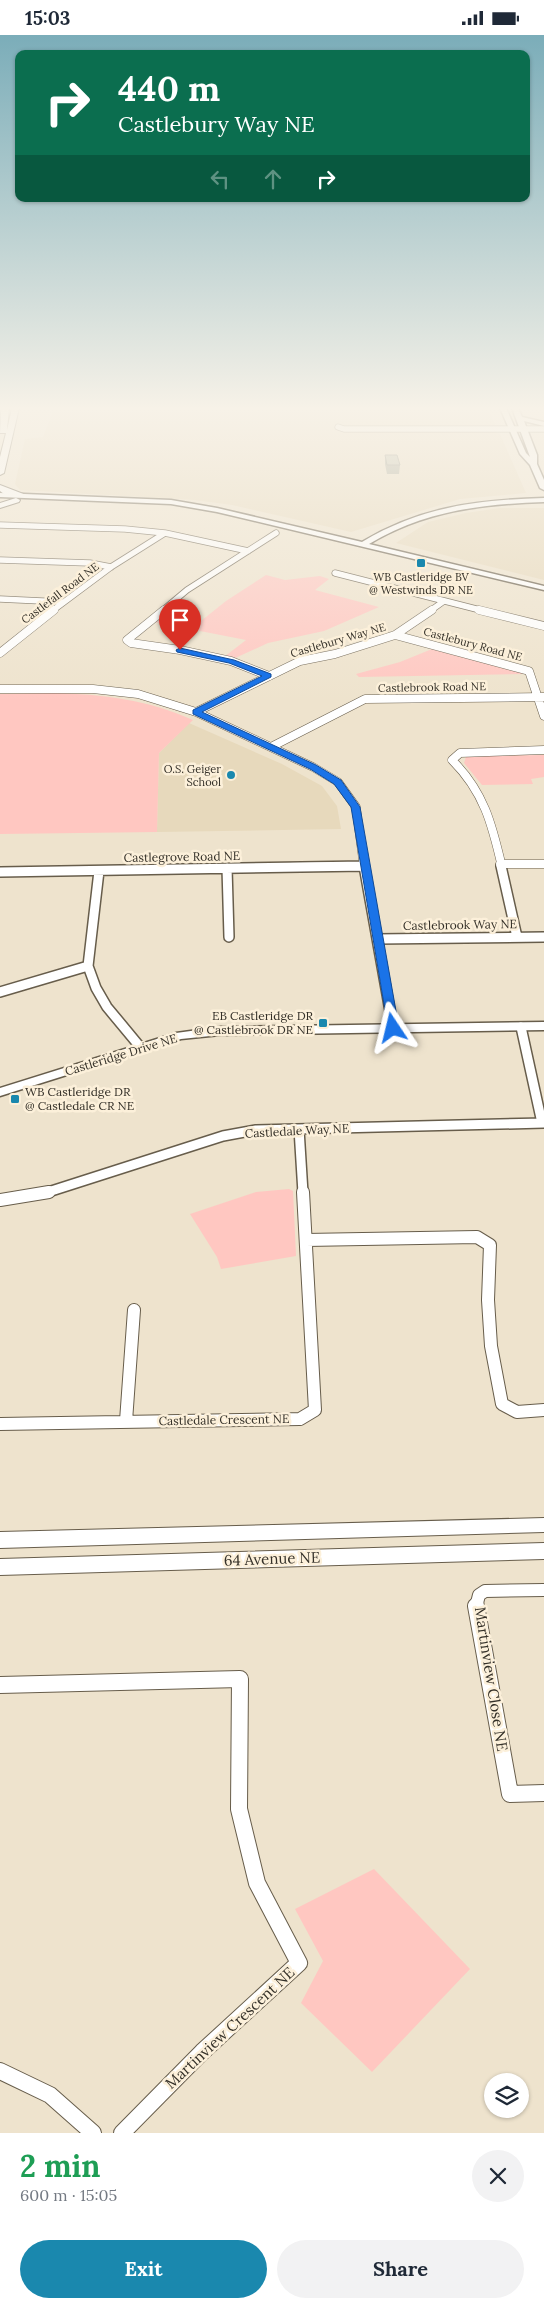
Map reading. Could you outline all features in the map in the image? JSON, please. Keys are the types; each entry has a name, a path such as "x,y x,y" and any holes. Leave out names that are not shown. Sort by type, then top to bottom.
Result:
{"main road":[{"name":"64 Avenue NE","path":"0,1540 544,1525"},
{"name":"64 Avenue NE","path":"0,1567 544,1551"}],"street":[{"path":"190,506 243,515 544,588"},
{"path":"373,546 402,527 401,524 425,514 467,506"},
{"path":"0,525 125,529 165,533 248,551"},
{"name":"Castlefall Road NE","path":"0,653 4,645 111,567 165,533"},
{"path":"269,676 231,661 180,650 131,643 127,640 186,590 276,533"},
{"path":"342,539 365,535 388,537 407,555"},
{"path":"364,544 388,537"},
{"path":"0,560 90,563 111,567"},
{"path":"335,573 544,626"},
{"path":"0,599 63,602"},
{"name":"Castlebury Way NE","path":"196,712 300,661 344,651 395,635 444,601"},
{"name":"Castlebury Road NE","path":"395,635 529,671 541,697 544,715"},
{"path":"0,689 93,689 138,694 196,712 271,747 338,782 356,807 364,866 393,1028"},
{"name":"Castlebrook Road NE","path":"271,747 365,699 541,697"},
{"path":"517,937 492,824 470,778 452,760 460,753 544,750"},
{"path":"500,864 544,864"},
{"name":"Castlegrove Road NE","path":"0,872 364,866"},
{"path":"227,868 229,937"},
{"path":"98,871 88,966 96,988 107,1007 141,1047"},
{"name":"Castlebrook Way NE","path":"377,939 544,937"},
{"path":"0,992 88,966"},
{"name":"Castleridge Drive NE","path":"0,1092 180,1036 220,1031 544,1026"},
{"path":"521,1027 543,1123"},
{"name":"Castledale Way NE","path":"0,1199 42,1194 223,1136 256,1131 543,1123"},
{"name":"Castledale Crescent NE","path":"0,1424 300,1419 314,1410 299,1129"},
{"path":"306,1241 477,1237 490,1245 488,1300 490,1337 502,1404 517,1412 544,1411"},
{"path":"126,1421 134,1310"},
{"name":"Martinview Close NE","path":"544,1590 485,1591 479,1595 476,1606 510,1794 544,1793"},
{"name":"Martinview Crescent NE","path":"0,1685 240,1679 239,1809 257,1883 299,1963 202,2052 122,2133"},
{"path":"0,2071 50,2095 93,2133"}],"shaded area":[{"path":"236,506 437,506 351,532"},
{"path":"500,508 544,508 544,580 396,543 428,522 466,513"},
{"path":"266,575 285,580 320,576 329,579 315,590 379,607 324,631 268,643 233,659 224,657 246,640 154,622 163,614 201,621 226,601"},
{"path":"432,649 523,674 359,677 356,674 400,662"},
{"path":"54,693 125,699 159,707 193,720 159,753 157,832 0,834 0,694"},
{"name":"O.S. Geiger School","path":"189,723 282,764 322,786 337,806 341,829 157,832 159,753"},
{"path":"544,755 544,777 531,779 533,784 482,785 464,763 466,757 471,756"},
{"path":"289,1189 293,1191 296,1256 221,1269 217,1257 190,1214 256,1192"},
{"path":"374,1869 470,1969 372,2072 301,2003 323,1961 295,1909"}],"place":[{"name":"WB Castleridge BV @ Westwinds DR NE","path":"421,563"},
{"name":"O.S. Geiger School","path":"231,775"},
{"name":"EB Castleridge DR @ Castlebrook DR NE","path":"323,1023"},
{"name":"WB Castleridge DR @ Castledale CR NE","path":"15,1099"}],"route":[{"path":"180,650 231,661 269,676 234,691 196,712 313,767 338,782 356,807 364,866 393,1028"}]}
